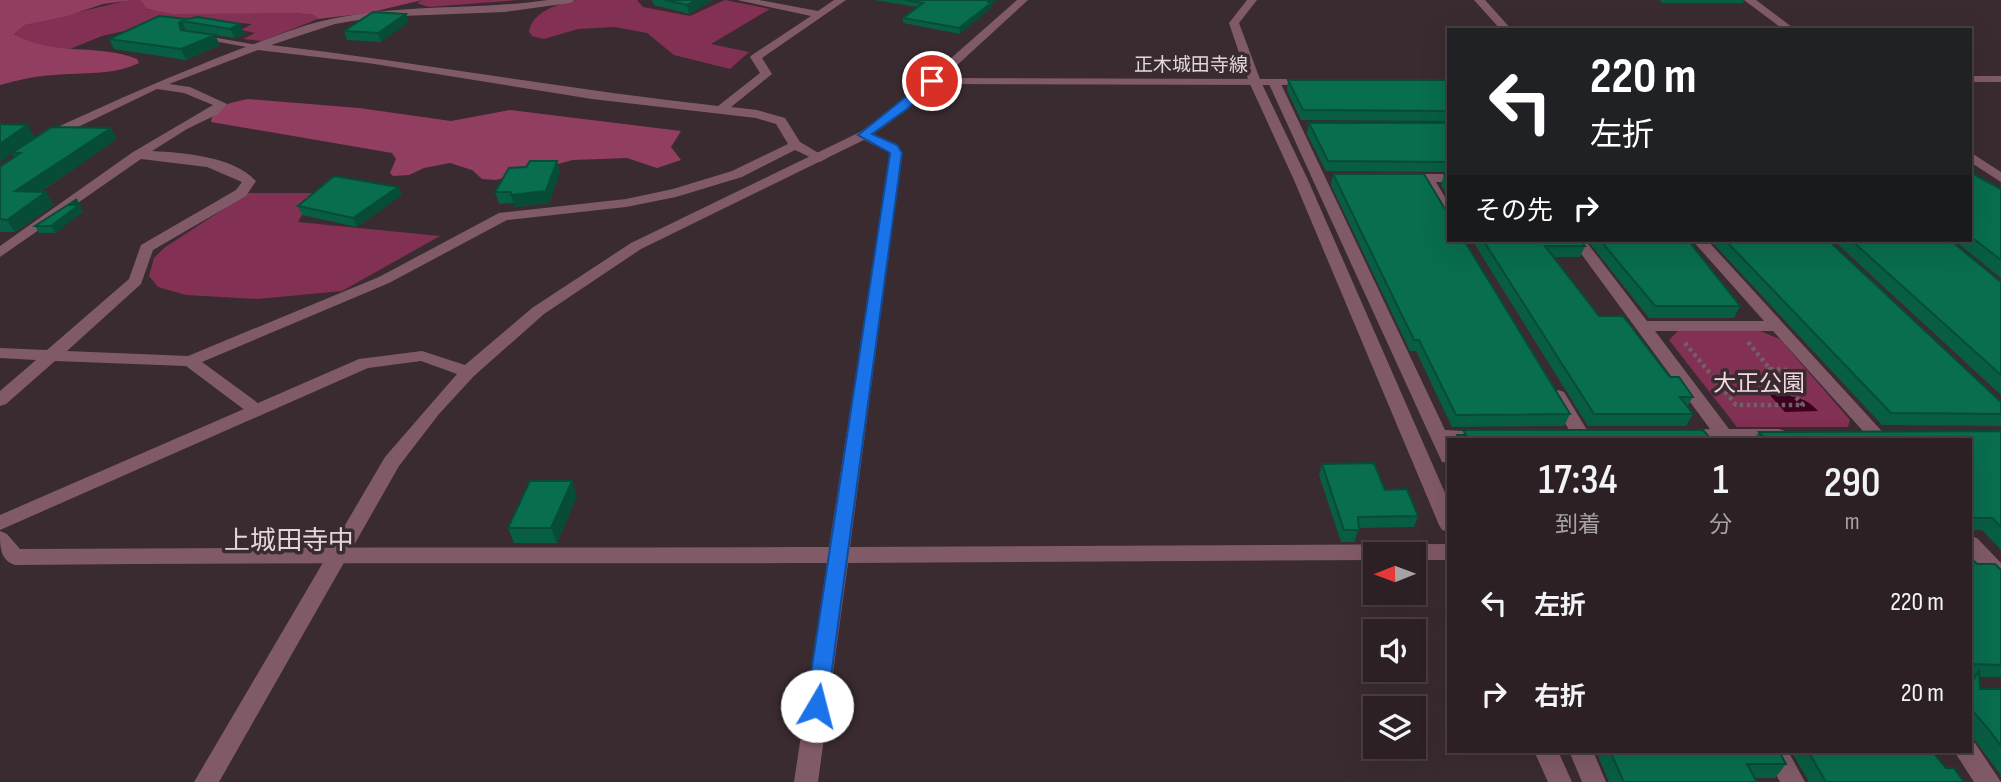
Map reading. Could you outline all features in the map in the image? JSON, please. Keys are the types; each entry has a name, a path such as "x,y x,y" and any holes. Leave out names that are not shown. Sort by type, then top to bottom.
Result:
{"street":[{"path":"37,143 154,86 334,22 376,14 505,9 570,0"},
{"path":"742,0 819,14"},
{"path":"721,109 766,74 755,57 841,0"},
{"path":"206,782 392,462 433,410 468,372 538,311 636,246 864,135 903,107 1023,0"},
{"path":"1252,0 1234,23 1255,82 1301,180 1447,520"},
{"path":"1479,0 1505,28"},
{"path":"1749,0 1788,28"},
{"path":"258,47 368,60 592,95 757,114 781,121 796,145 820,158"},
{"path":"1972,79 2001,79"},
{"name":"正木城田寺線","path":"932,81 1328,82"},
{"path":"1274,82 1302,127 1326,178 1447,453"},
{"path":"0,253 138,155 183,126 214,111 221,104 186,90 154,86"},
{"path":"806,782 896,153 892,147 864,135"},
{"path":"0,354 190,361 384,279 503,216 626,203 676,193 737,174 796,145"},
{"path":"0,400 136,281 146,248 242,192 249,181 240,174 175,156 138,155"},
{"path":"1972,157 2001,178"},
{"path":"1386,178 1447,178"},
{"path":"1427,178 1447,213"},
{"path":"1580,242 1724,435"},
{"path":"1701,242 1878,437"},
{"path":"1643,326 1777,326"},
{"path":"0,523 365,363 422,356 468,372"},
{"path":"190,361 256,410"},
{"path":"1547,378 1588,435 1555,435"},
{"path":"1848,434 1878,437 1904,434"},
{"path":"1659,435 1793,435"},
{"path":"1439,436 1491,436"},
{"path":"0,539 15,557 1447,552"},
{"path":"1973,548 2001,551"},
{"path":"1973,548 2001,577"},
{"path":"1547,753 1560,782"},
{"path":"1582,753 1594,782"},
{"path":"1776,753 1793,782"},
{"path":"1967,753 1989,782"}],"lane":[{"path":"189,34 258,47"}],"path":[{"path":"1696,341 1684,342 1736,405 1803,405 1746,339"},
{"path":"1770,369 1818,371"}],"green space":[{"path":"129,0 140,0 148,10 295,13 314,15 318,19 262,41 243,39 255,33 241,30 252,24 216,21 155,24 102,36 70,49 34,45 14,34 25,25"},
{"path":"422,0 518,0 429,7 417,3"},
{"path":"578,0 637,0 643,7 690,16 725,0 770,9 711,44 749,52 730,69 674,55 647,33 615,27 578,29 544,39 532,36 529,32 541,13 563,3"},
{"path":"248,193 314,193 298,222 440,236 342,291 258,299 186,295 158,287 149,276 154,258 164,248"},
{"name":"大正公園","path":"1678,331 1760,331 1780,339 1850,420 1848,427 1737,427 1669,340"}],"shaded area":[{"path":"0,0 133,0 103,4 67,16 25,25 14,34 29,41 60,48 122,54 137,59 139,63 108,72 40,76 0,85"},
{"path":"140,0 422,0 368,13 318,19 314,15 295,13 173,14 147,9"},
{"path":"248,99 359,108 451,121 510,110 681,131 671,147 681,160 657,168 627,158 573,160 496,180 482,179 472,170 450,163 424,168 409,175 393,176 390,173 396,159 392,153 211,122 220,108"},
{"path":"1769,394 1802,399 1818,411 1785,412"}],"building":[{"path":"665,0 696,0 687,5"},
{"path":"905,0 990,0 988,2 991,3 959,28 903,18 923,3"},
{"path":"373,12 406,14 378,33 344,31"},
{"path":"159,16 187,19 198,17 240,24 230,29 182,21 179,23 181,30 215,35 181,49 109,39"},
{"path":"1288,80 1447,80 1447,111 1303,110"},
{"path":"1309,123 1447,123 1447,162 1328,161"},
{"path":"0,124 27,125 0,144"},
{"path":"52,127 111,128 15,191 46,192 7,220 0,219 0,167 20,153 12,153"},
{"path":"530,161 557,161 546,191 511,195 511,192 495,192 509,168 526,167"},
{"path":"1972,168 1975,175 2001,189 2001,260 1972,238"},
{"path":"1333,174 1424,174 1447,210 1447,242 1465,242 1570,414 1456,415 1419,340 1414,340"},
{"path":"334,176 398,187 353,218 298,206"},
{"path":"77,199 69,205 79,205 51,226 35,226"},
{"path":"1484,242 1582,242 1585,246 1545,246 1599,316 1623,316 1670,377 1679,377 1693,397 1680,397 1693,414 1594,414"},
{"path":"1602,242 1690,242 1740,306 1655,306"},
{"path":"1727,242 1830,242 2001,402 2001,414 1891,413"},
{"path":"1853,242 1952,242 2001,282 2001,375"},
{"path":"1463,430 1703,430 1710,438 1458,438 1457,435 1466,435"},
{"path":"2001,431 2001,527 1992,518 1972,518 1972,438 1764,438 1759,432"},
{"path":"1374,463 1385,490 1407,489 1418,516 1358,517 1359,530 1344,530 1322,464"},
{"path":"530,481 572,481 551,528 508,528"},
{"path":"1972,559 1977,564 1995,564 2001,570 2001,665 1972,664"},
{"path":"1979,671 1980,689 2001,689 2001,746 1972,710 1972,682"},
{"path":"1611,753 1780,753 1786,764 1747,764 1757,782 1624,782"},
{"path":"1809,753 1934,753 1946,768 1954,768 1964,782 1826,782"}],"district":[{"name":"上城田寺中","path":"289,540"}],"route":[{"path":"817,706 896,153 892,147 864,135 903,107 932,81"}]}
